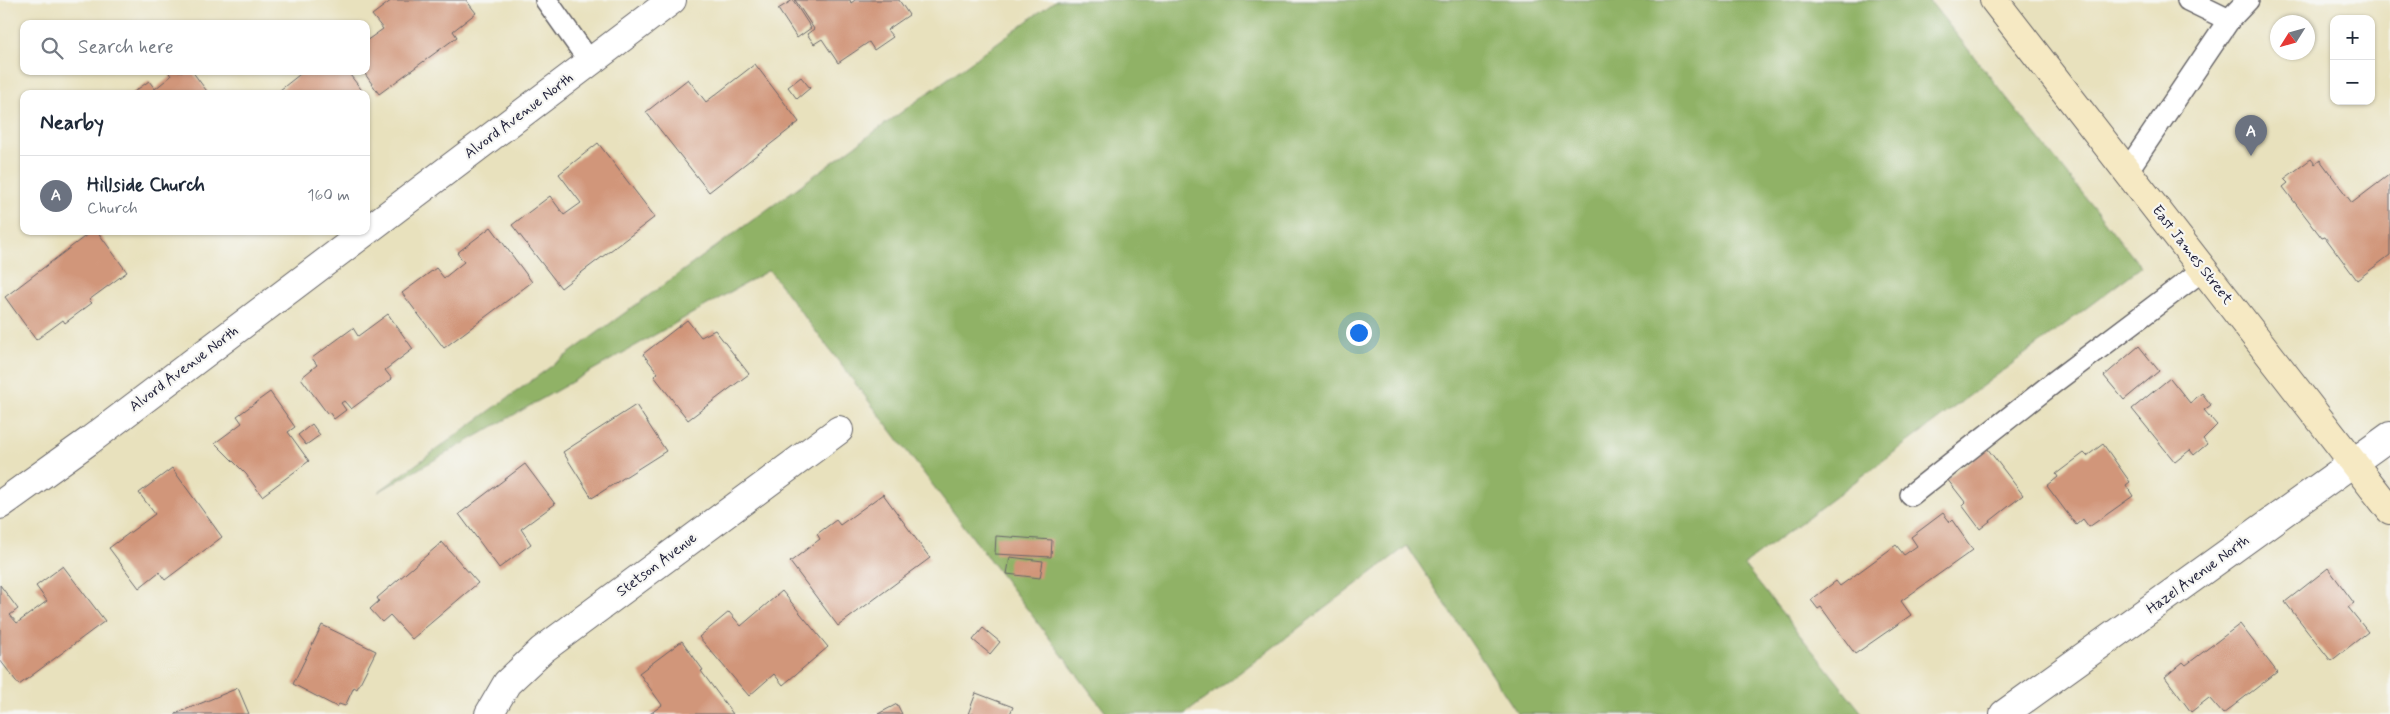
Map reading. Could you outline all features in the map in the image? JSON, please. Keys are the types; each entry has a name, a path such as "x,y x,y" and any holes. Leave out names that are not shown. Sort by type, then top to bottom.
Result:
{"main road":[{"name":"East James Street","path":"1994,0 2390,510"}],"street":[{"name":"Alvord Avenue North","path":"370,228 672,0"},
{"name":"Alvord Avenue North","path":"0,505 89,441 361,235"},
{"name":"Stetson Avenue","path":"490,714 507,683 542,650 839,430"},
{"name":"Hazel Avenue North","path":"2004,714 2390,436"}],"lane":[{"path":"546,0 590,62"},
{"path":"2188,0 2229,20"},
{"path":"2128,171 2229,20 2248,0"},
{"path":"1911,495 2053,383 2204,270"}],"green space":[{"path":"1056,0 1929,0 2141,267 1744,565 1863,714 1518,714 1407,546 1185,714 1107,714 769,270 378,492"}],"building":[{"path":"392,0 466,0 476,13 453,31 457,37 379,94 366,75 370,75 370,38 383,29 372,15"},
{"path":"793,0 811,28 797,38 778,9"},
{"path":"795,0 850,0 851,3 855,0 899,0 909,15 887,30 893,37 874,50 869,42 838,63 822,39 814,44 807,34 814,29"},
{"path":"755,64 799,122 709,192 646,112 688,79 706,102"},
{"path":"195,75 206,90 137,90 149,81 155,89 171,76"},
{"path":"299,75 350,75 362,90 280,90"},
{"path":"801,77 810,88 797,99 788,87"},
{"path":"598,143 655,217 561,288 512,225 550,196 564,215 581,203 559,174"},
{"path":"2311,159 2315,164 2320,160 2352,203 2390,174 2390,255 2357,280 2325,237 2322,238 2283,187 2288,183 2284,179"},
{"path":"491,227 532,282 444,348 402,293 436,268 444,278 464,262 457,253"},
{"path":"87,235 100,235 127,272 89,300 92,303 65,323 63,320 36,340 5,297"},
{"path":"388,314 413,349 385,370 392,379 351,409 344,401 341,403 346,410 334,419 329,412 327,413 301,378 317,365 312,358 353,328 358,336"},
{"path":"687,320 701,337 715,330 749,374 688,420 654,376 658,373 643,354"},
{"path":"2139,346 2159,371 2124,400 2104,376"},
{"path":"2170,378 2190,403 2202,393 2211,405 2204,410 2217,425 2203,439 2207,444 2194,455 2190,450 2175,462 2132,409"},
{"path":"270,392 295,427 288,432 309,461 262,496 246,474 215,443 242,423 237,416"},
{"path":"636,405 666,451 592,498 563,452"},
{"path":"312,424 320,435 306,445 298,435"},
{"path":"2103,444 2130,482 2126,485 2133,496 2089,527 2083,519 2076,525 2047,486 2058,477 2056,474 2084,453 2087,456"},
{"path":"1987,448 2023,495 1980,529 1962,505 1965,502 1947,479"},
{"path":"525,464 555,504 521,529 531,544 499,568 459,514"},
{"path":"172,468 222,537 165,580 159,572 139,588 109,548 155,514 139,493"},
{"path":"883,494 930,558 838,626 790,562 820,539 817,534 836,520 840,525"},
{"path":"1943,513 1950,522 1952,520 1973,550 1901,601 1911,615 1855,654 1821,607 1818,609 1811,600 1836,581 1840,586 1896,545 1904,555 1917,546 1911,537"},
{"path":"996,536 1052,540 1051,557 995,554"},
{"path":"442,542 478,583 412,639 390,615 382,622 370,609 379,601 377,598"},
{"path":"1010,557 1043,561 1040,578 1007,574"},
{"path":"63,566 105,621 19,685 0,660 0,585 18,609 10,615 17,623 47,601 36,586"},
{"path":"2328,568 2354,603 2348,607 2368,632 2331,661 2285,602"},
{"path":"782,591 828,647 783,685 774,674 749,696 699,637 729,612 741,626"},
{"path":"2240,624 2277,672 2223,714 2209,698 2191,712 2165,677 2183,662 2186,665"},
{"path":"322,625 376,651 357,689 354,687 345,706 339,704 337,707 293,684"},
{"path":"983,628 1000,642 990,654 973,640"},
{"path":"682,641 703,670 701,671 733,714 650,714 662,705 639,673"},
{"path":"238,688 249,714 175,714"},
{"path":"976,693 1013,707 1010,714 968,714"},
{"path":"897,704 902,714 878,714"}],"place":[{"name":"Hillside Church","path":"2251,156"}]}
